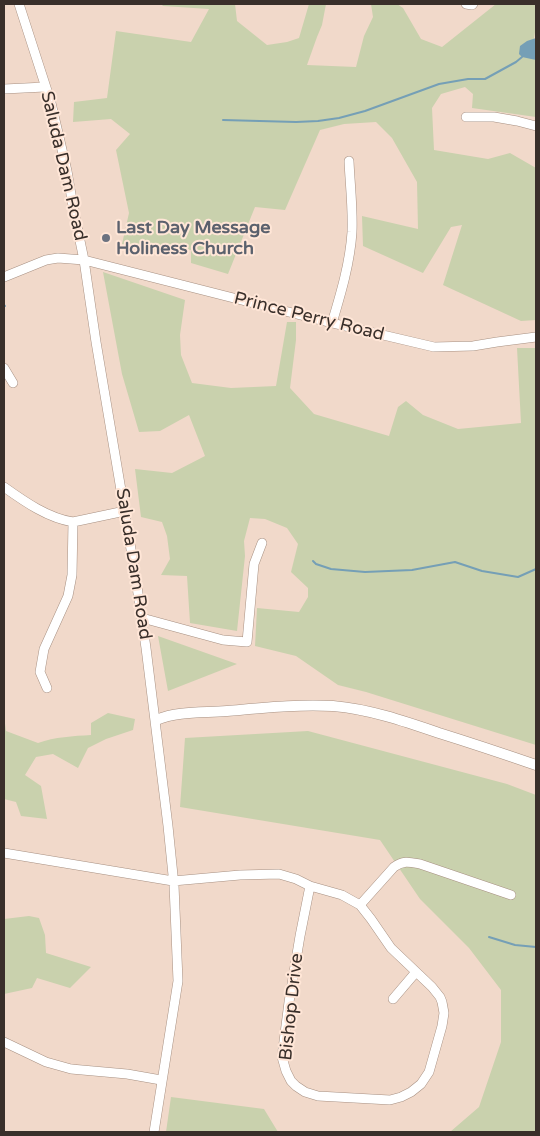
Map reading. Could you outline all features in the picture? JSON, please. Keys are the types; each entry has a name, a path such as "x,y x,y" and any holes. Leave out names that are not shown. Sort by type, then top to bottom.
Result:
{"main road":[{"path":"156,720 170,723 225,711 254,708 333,706 363,710 413,723 536,765"}],"street":[{"name":"Saluda Dam Road","path":"19,4 51,103 68,171 125,511 156,720 173,881 178,981 154,1132"},
{"path":"466,4 473,4"},
{"path":"4,89 45,87"},
{"path":"466,116 494,117 536,126"},
{"path":"332,323 348,264 352,231 349,161"},
{"name":"Prince Perry Road","path":"4,278 46,260 58,258 84,260 434,347 473,346 536,337"},
{"path":"4,368 13,383"},
{"path":"5,490 42,512 66,521 73,522 125,511"},
{"path":"47,688 40,672 44,649 68,596 72,575 73,522"},
{"path":"142,618 223,640 247,642 254,564 262,543"},
{"name":"Bishop Drive","path":"4,853 173,881 240,875 279,874 296,878 310,886 342,895 360,905 391,948 440,997 442,1002 444,1013 442,1026 429,1072 421,1084 401,1097 390,1100 318,1096 305,1092 296,1086 286,1071 282,1058 289,1002 310,886"},
{"path":"360,905 394,867 399,863 407,861 511,895"},
{"path":"393,999 416,972"},
{"path":"4,1042 46,1062 71,1069 127,1074 161,1080"}],"green space":[{"path":"161,4 235,4 237,21 267,45 299,38 309,4 326,4 322,25 307,65 356,67 364,36 373,17 371,4 397,4 403,8 421,39 442,47 496,4 536,4 536,26 533,45 536,46 536,117 472,108 473,94 465,87 441,94 432,108 434,150 488,159 510,153 536,168 536,320 521,321 443,285 462,225 451,227 423,273 363,246 362,216 418,229 417,182 392,138 376,122 344,124 320,130 285,210 255,207 228,274 191,263 191,250 170,246 160,254 122,244 129,213 116,150 130,134 111,119 73,122 74,102 107,98 116,31 191,42 209,9 163,6"},
{"path":"103,272 185,300 180,335 181,355 192,383 231,388 276,386 287,322 296,322 296,340 290,388 314,414 389,436 398,407 406,401 423,415 458,429 521,423 517,348 536,348 536,745 338,685 296,656 255,646 257,608 299,612 308,597 308,588 291,572 298,544 287,528 265,519 250,518 244,541 245,556 237,631 190,623 187,576 161,575 170,559 167,536 162,522 141,517 135,469 172,473 205,456 189,415 160,431 139,432 122,374"},
{"path":"158,636 237,664 168,691"},
{"path":"108,713 135,719 133,730 106,739 88,748 78,768 53,754 36,757 25,775 41,786 47,819 21,816 16,802 4,799 4,716 6,731 38,743 57,738 91,735 91,723"},
{"path":"308,731 507,784 536,795 536,1132 450,1132 479,1107 501,1042 501,990 469,948 420,899 380,840 180,807 185,738"},
{"path":"29,916 39,918 45,935 46,953 91,967 70,988 37,978 32,988 4,994 4,919"},
{"path":"171,1097 264,1109 278,1132 166,1132"}],"water":[{"path":"536,38 536,60 522,57 519,54 520,46"}],"waterway":[{"path":"223,120 296,122 339,118 365,111 439,84 468,79 485,79 522,57"},
{"path":"313,561 316,564 331,569 365,572 412,570 455,562 482,571 518,577 536,569"},
{"path":"489,937 515,945 536,947"}],"place":[{"name":"Last Day Message Holiness Church","path":"106,238"}]}
